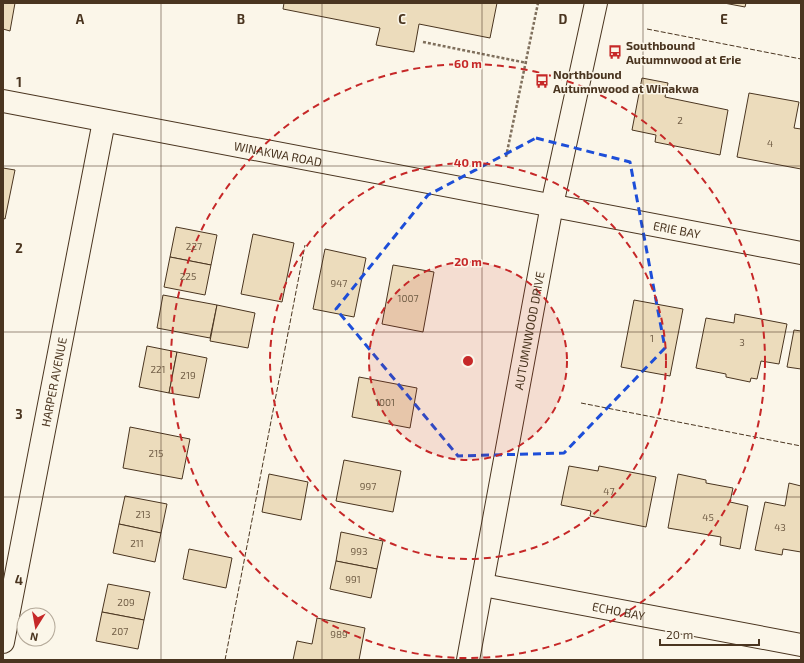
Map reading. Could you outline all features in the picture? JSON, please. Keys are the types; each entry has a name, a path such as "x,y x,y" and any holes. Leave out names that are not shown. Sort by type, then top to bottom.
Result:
{"street":[{"name":"AUTUMNWOOD DRIVE","path":"468,660 552,205 596,3"},
{"name":"WINAKWA ROAD","path":"3,101 552,205"},
{"name":"HARPER AVENUE","path":"3,642 104,121"},
{"name":"ERIE BAY","path":"552,205 801,253"},
{"name":"ECHO BAY","path":"483,585 801,645"}],"path":[{"path":"506,157 527,63 538,3"},
{"path":"422,42 527,63"}],"highlighted area":[{"path":"536,138 630,162 665,348 564,453 458,456 336,309 428,195"}],"building":[{"path":"3,3 15,3 10,31 3,29"},
{"path":"284,3 497,3 490,38 419,24 414,52 376,45 380,28 283,9"},
{"path":"724,3 746,3 745,7"},
{"path":"642,78 668,83 665,97 728,110 720,155 655,142 656,135 632,130"},
{"path":"749,93 799,102 794,128 801,129 801,169 737,157"},
{"path":"3,168 15,170 5,219 3,218"},
{"path":"176,227 217,235 211,265 170,257"},
{"path":"253,234 294,243 282,302 241,294"},
{"path":"325,249 366,258 354,317 313,309"},
{"path":"170,257 211,265 205,295 164,287"},
{"path":"393,265 434,272 423,332 382,324"},
{"path":"163,295 217,305 210,338 157,328"},
{"path":"634,300 683,309 670,376 621,367"},
{"path":"217,305 255,313 248,348 210,341"},
{"path":"735,314 787,324 779,364 761,361 757,379 751,378 750,382 726,377 726,374 696,368 706,318 734,323"},
{"path":"794,330 801,331 801,369 787,367"},
{"path":"147,346 177,352 169,393 139,387"},
{"path":"177,352 207,358 199,398 169,393"},
{"path":"359,377 417,388 410,428 352,417"},
{"path":"130,427 190,439 182,479 123,468"},
{"path":"344,460 401,471 393,512 336,501"},
{"path":"569,466 598,471 599,466 656,477 646,527 590,516 591,511 561,505"},
{"path":"269,474 308,482 301,520 262,512"},
{"path":"678,474 706,480 706,483 733,488 730,502 748,506 740,549 720,545 721,537 668,528"},
{"path":"789,483 801,486 801,552 783,549 782,555 755,550 765,502 785,506"},
{"path":"125,496 167,504 161,533 119,524"},
{"path":"119,524 161,533 155,562 113,553"},
{"path":"341,532 383,541 377,569 336,561"},
{"path":"189,549 232,558 226,588 183,579"},
{"path":"336,561 377,569 371,598 330,589"},
{"path":"108,584 150,592 144,620 102,612"},
{"path":"102,612 144,620 138,649 96,641"},
{"path":"317,618 365,628 359,660 293,660 297,641 312,644"}],"fence":[{"path":"647,29 801,59"},
{"path":"225,660 305,245"},
{"path":"581,403 801,446"}],"place":[{"name":"Southbound Autumnwood at Erie","path":"615,52"},
{"name":"Northbound Autumnwood at Winakwa","path":"542,81"}]}
